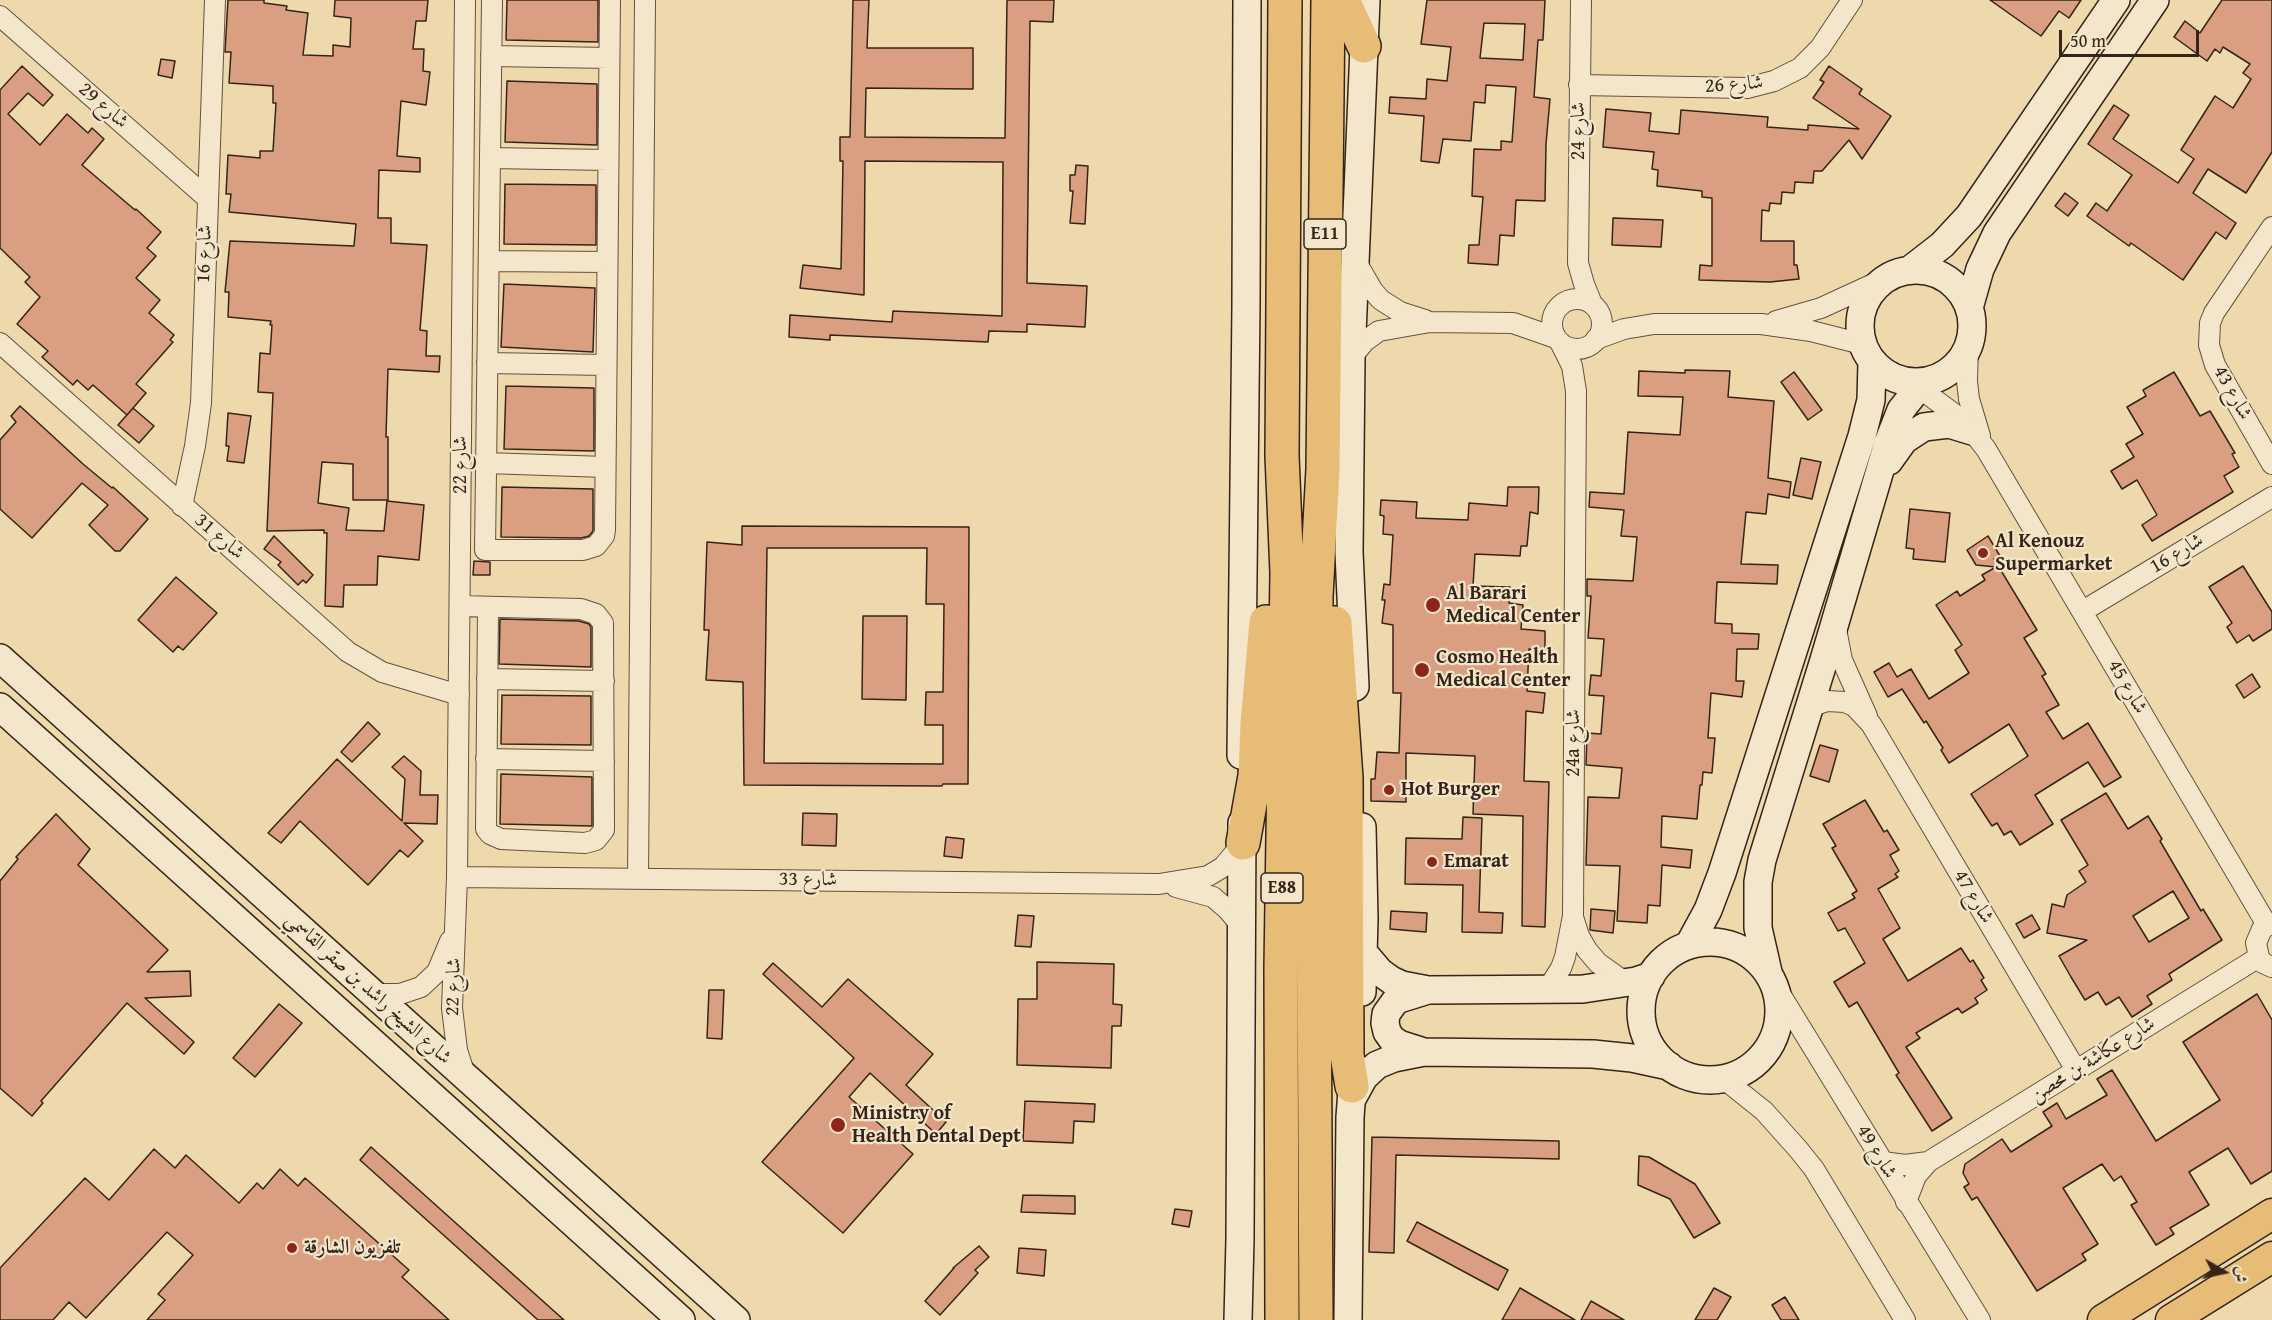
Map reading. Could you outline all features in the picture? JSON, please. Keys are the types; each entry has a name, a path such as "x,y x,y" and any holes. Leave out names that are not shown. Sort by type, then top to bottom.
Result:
{"highway":[{"name":"E11","path":"1282,456 1285,0"},
{"name":"E11","path":"1323,469 1328,0"},
{"path":"1343,0 1364,46"},
{"path":"1243,843 1255,776 1257,724 1282,456"},
{"name":"E88","path":"1282,456 1287,554 1281,967 1282,1320"},
{"path":"1323,469 1346,778 1347,1055 1352,1093"},
{"name":"E88","path":"1317,1320 1314,963 1316,596 1323,469"}],"main road":[{"path":"2103,1320 2272,1214"},
{"path":"2171,1320 2272,1257"}],"street":[{"name":"شارع 16","path":"182,506 195,446 201,403 206,197 215,0"},
{"name":"شارع 22","path":"465,0 457,876 453,1022 457,1050 467,1079"},
{"path":"485,549 492,0"},
{"path":"460,550 583,550 596,546 604,536 610,0"},
{"path":"638,879 645,0"},
{"path":"1238,1320 1247,0"},
{"path":"1348,1320 1352,1093 1361,1010 1363,951 1361,808 1350,576 1351,358 1366,0"},
{"name":"شارع 24","path":"1560,306 1572,284 1578,263 1581,0"},
{"name":"شارع 26","path":"1579,85 1747,88 1774,81 1800,68 1820,48 1852,0"},
{"path":"1969,308 1980,269 1997,233 2155,0"},
{"path":"1911,269 1942,245 1969,216 2107,7"},
{"name":"شارع 29","path":"0,15 206,197"},
{"path":"491,56 609,58"},
{"path":"490,158 608,160"},
{"name":"شارع 43","path":"2272,227 2214,313 2209,345 2215,365 2272,464"},
{"path":"1355,260 1373,291 1381,300 1400,312 1430,322"},
{"path":"489,261 607,262"},
{"name":"شارع 24","path":"1578,263 1584,284 1595,306"},
{"path":"1513,323 1576,349 1624,329 1654,324 1761,324 1811,331 1867,353 1889,376 1917,383 1947,373 1959,361 1968,346 1972,327 1969,308 1958,289 1941,274 1911,269 1892,274 1884,279 1874,287 1862,308 1860,326 1867,353 1871,400 1862,436 1722,873 1708,910 1689,945"},
{"path":"1761,324 1792,318 1821,308 1884,279"},
{"path":"1351,358 1365,341 1379,331 1430,322 1513,323 1577,298 1595,306 1654,324"},
{"path":"1558,341 1552,323 1560,306"},
{"path":"1594,341 1602,324 1595,306"},
{"name":"24a شارع","path":"1547,990 1565,957 1573,916 1576,391 1572,366 1558,341"},
{"name":"24a شارع","path":"1576,391 1594,341"},
{"name":"شارع 31","path":"0,343 348,652 364,663 401,680 459,695"},
{"name":"شارع 45","path":"1968,346 1969,399 1979,440"},
{"path":"488,363 606,365"},
{"path":"1352,1093 1377,1065 1394,1058 1424,1052 1593,1054 1632,1058 1669,1066 1692,1078 1724,1079 1741,1073 1768,1049 1776,1033 1779,1015 1758,928 1758,882 1768,838 1894,426 1917,383"},
{"name":"شارع 45","path":"1917,383 1942,403 1979,440 2270,924"},
{"path":"1877,480 1896,450 1913,433 1936,424 1954,425 1979,440"},
{"path":"486,464 605,467"},
{"name":"شارع 16","path":"2083,611 2272,497"},
{"path":"460,606 581,609 596,614 605,629 604,830 596,840 585,843 501,839 490,834 485,823 488,607"},
{"name":"شارع 47","path":"1835,621 1842,660 1870,724 2076,1070"},
{"name":"شارع الشيخ راشد بن صقر القاسمي","path":"0,658 736,1320"},
{"path":"487,680 604,681"},
{"name":"شارع 47","path":"1809,708 1827,701 1845,702 1854,706 1870,724"},
{"name":"شارع الشيخ راشد بن صقر القاسمي","path":"0,707 681,1320"},
{"path":"486,759 604,761"},
{"name":"شارع 33","path":"457,876 1159,884 1208,876 1223,867 1243,843"},
{"name":"شارع 33","path":"1159,884 1213,897 1228,909 1242,927"},
{"name":"24a شارع","path":"1573,916 1579,936 1598,963 1638,980"},
{"path":"2265,962 2256,943 2258,936 2270,924"},
{"name":"شارع 22","path":"374,994 411,991 430,980 443,962 454,930"},
{"path":"1363,951 1380,972 1391,980 1402,985 1428,990 1583,989 1638,980 1674,952 1689,945 1708,942 1726,944 1744,951 1771,978"},
{"name":"شارع عكاشة بن محصن","path":"1906,1202 1912,1184 1928,1162 2076,1070 2265,962"},
{"name":"شارع 49","path":"1771,978 1980,1320"},
{"path":"1638,980 1644,994 1642,1013 1645,1031 1652,1048 1669,1066"},
{"path":"1424,1052 1399,1044 1392,1039 1385,1023 1386,1014 1396,1000 1428,990"},
{"path":"1724,1079 1764,1111 1814,1169 1905,1320"},
{"name":"شارع عكاشة بن محصن","path":"1882,1162 1905,1165 1928,1162"},
{"path":"580,1229 596,1227 604,1229 643,1260 652,1259 661,1252"}],"building":[{"path":"228,0 264,0 264,3 287,6 286,10 308,13 303,55 333,56 333,45 350,47 351,18 334,16 335,0 428,0 426,21 416,21 413,49 424,49 423,71 430,72 426,105 401,101 397,156 420,158 420,172 379,170 378,218 391,218 391,243 427,245 420,330 427,331 426,356 440,356 439,372 388,369 386,437 388,437 388,500 353,500 353,464 322,462 318,503 349,508 346,530 384,531 387,501 424,505 419,560 378,556 377,585 344,585 343,607 325,606 327,533 324,533 324,530 267,531 273,393 258,392 260,353 270,354 272,325 270,325 271,321 228,317 229,292 225,292 230,241 354,246 356,224 229,212 231,194 226,194 228,155 260,158 260,151 273,151 276,103 273,103 273,86 229,83 231,52 225,52"},
{"path":"507,0 598,0 598,42 506,40"},
{"path":"853,0 869,0 867,48 973,48 973,89 866,88 865,137 1005,138 1007,0 1054,0 1053,22 1030,21 1027,283 1087,286 1085,327 1027,324 1027,332 989,331 988,342 830,335 830,340 789,337 790,315 892,322 893,311 1002,316 1003,162 865,161 864,295 800,288 803,265 841,269 843,161 840,161 840,137 850,137"},
{"path":"1427,0 1545,0 1543,40 1538,40 1534,97 1550,99 1545,201 1516,200 1514,236 1500,235 1498,265 1468,263 1469,245 1479,245 1483,197 1472,196 1474,149 1501,150 1501,141 1512,142 1516,87 1486,85 1485,103 1474,102 1471,141 1443,139 1439,163 1421,161 1424,116 1389,113 1390,97 1426,99 1427,79 1447,81 1451,47 1421,44","holes":["1484,23 1525,24 1523,60 1480,58"]},
{"path":"1990,0 2081,0 2069,18 2059,11 2041,36"},
{"path":"2222,0 2272,0 2272,152 2246,193 2208,169 2193,193 2236,223 2226,239 2216,232 2183,280 2131,243 2129,246 2087,216 2096,203 2107,211 2132,175 2088,144 2114,105 2129,115 2113,139 2178,183 2194,159 2181,150 2215,96 2233,108 2251,79 2243,73 2250,64 2223,47 2220,53 2215,49 2207,61 2174,37 2185,21 2200,33"},
{"path":"161,59 175,61 172,78 158,75"},
{"path":"22,66 53,95 43,106 28,93 8,114 40,145 67,114 88,133 92,128 104,139 82,165 161,232 147,248 156,256 136,278 160,300 149,313 174,335 170,340 173,342 136,384 146,393 127,415 93,385 88,390 77,380 73,385 42,357 48,351 17,324 40,297 25,282 30,277 0,248 0,90"},
{"path":"1829,66 1862,89 1859,94 1891,116 1862,159 1849,140 1822,171 1814,171 1813,183 1795,182 1794,193 1782,192 1781,204 1770,203 1769,211 1762,210 1761,241 1794,241 1794,265 1797,265 1799,279 1770,282 1699,280 1700,265 1712,266 1712,198 1702,197 1702,191 1657,186 1658,170 1652,169 1654,152 1603,147 1606,109 1651,113 1649,131 1679,134 1681,110 1768,117 1767,127 1808,130 1808,125 1859,129 1813,98 1824,82 1820,80"},
{"path":"507,81 597,84 597,145 505,142"},
{"path":"1076,165 1088,166 1085,224 1070,223 1073,191 1070,191 1070,175 1075,175"},
{"path":"505,184 596,185 596,245 504,244"},
{"path":"2065,193 2078,203 2068,216 2055,206"},
{"path":"1613,218 1663,220 1661,247 1612,245"},
{"path":"504,284 595,288 593,352 501,347"},
{"path":"1685,370 1730,371 1728,397 1774,401 1768,478 1791,482 1789,498 1768,494 1766,514 1746,512 1741,564 1778,565 1777,584 1717,582 1715,623 1732,624 1732,633 1759,634 1758,649 1737,649 1736,681 1744,681 1742,697 1711,693 1708,738 1715,738 1712,773 1703,772 1697,819 1662,816 1661,847 1692,850 1690,868 1662,865 1660,906 1648,905 1647,923 1617,921 1620,866 1586,865 1588,797 1619,798 1622,768 1586,765 1587,733 1601,734 1604,696 1589,695 1591,675 1601,676 1604,639 1588,638 1591,596 1587,596 1587,579 1633,581 1637,537 1621,536 1624,510 1589,507 1590,492 1624,494 1628,432 1680,435 1683,397 1638,396 1639,371 1685,373"},
{"path":"1794,372 1822,410 1808,420 1781,382"},
{"path":"2174,372 2200,416 2210,411 2235,453 2232,454 2239,467 2224,476 2233,492 2152,541 2142,525 2157,515 2137,480 2122,489 2111,471 2134,457 2126,444 2143,434 2127,407 2146,396 2143,390"},
{"path":"506,386 594,388 594,451 504,449"},
{"path":"20,406 148,519 120,551 115,551 89,525 108,505 82,483 32,538 0,509 0,440 16,422 11,416"},
{"path":"133,408 154,426 139,443 118,425"},
{"path":"228,413 251,416 244,463 227,461"},
{"path":"1801,458 1821,462 1812,499 1793,495"},
{"path":"502,487 593,489 593,531 589,536 581,538 501,537"},
{"path":"1508,487 1539,487 1538,514 1530,512 1527,546 1521,546 1520,556 1475,554 1473,586 1510,587 1509,603 1523,605 1521,629 1545,631 1545,650 1529,649 1527,691 1545,693 1543,713 1526,711 1524,781 1549,782 1545,927 1522,926 1523,816 1473,814 1475,756 1406,753 1406,802 1371,801 1371,779 1375,779 1377,752 1399,753 1401,693 1393,693 1393,625 1382,623 1385,600 1382,600 1384,584 1390,585 1393,535 1383,534 1384,516 1380,515 1381,500 1417,502 1416,518 1468,520 1469,503 1507,506"},
{"path":"1910,509 1950,513 1945,562 1913,559 1914,549 1906,548"},
{"path":"742,526 969,527 968,784 943,784 942,786 744,785 743,682 706,680 709,630 704,630 707,542 742,545","holes":["767,548 927,548 926,604 944,604 943,692 926,692 925,725 943,725 943,764 764,763"]},
{"path":"274,536 313,575 306,583 303,580 298,585 278,565 281,562 264,549"},
{"path":"1988,536 2000,556 1994,559 2037,630 2024,638 2046,674 2042,676 2059,705 2046,712 2063,739 2088,723 2121,777 2104,787 2088,762 2035,795 2053,824 2020,845 2011,831 2004,835 1997,823 1992,826 1971,794 2028,756 2009,724 1949,763 1941,750 1943,748 1926,721 1924,723 1902,689 1888,697 1874,672 1889,663 1897,677 1911,669 1929,699 1969,673 1955,650 1962,645 1936,605 1957,591 1960,596 1985,580 1982,575 1996,567 1976,565 1967,550"},
{"path":"474,561 490,562 490,575 473,575"},
{"path":"2243,566 2272,612 2272,629 2253,641 2249,635 2237,643 2227,627 2232,623 2209,587"},
{"path":"176,577 217,613 183,650 178,646 173,652 138,620"},
{"path":"863,616 907,616 906,700 862,699"},
{"path":"500,619 579,621 589,624 591,627 591,667 499,664"},
{"path":"2252,674 2260,687 2244,698 2236,685"},
{"path":"502,695 591,696 591,745 501,744"},
{"path":"368,722 380,734 352,762 341,752"},
{"path":"1820,745 1838,750 1829,782 1810,776"},
{"path":"404,756 421,771 420,795 438,795 437,824 404,823 423,841 408,857 400,850 368,885 300,821 281,843 268,833 337,759 402,821 405,779 392,767"},
{"path":"501,774 592,777 592,826 500,824"},
{"path":"2106,793 2128,829 2148,816 2201,911 2203,909 2222,940 2169,974 2172,980 2147,996 2152,1004 2132,1017 2119,997 2106,1005 2098,992 2085,1000 2071,977 2059,956 2087,940 2047,933 2052,904 2064,907 2067,895 2086,882 2079,871 2088,865 2061,820","holes":["2173,891 2189,918 2149,942 2133,916"]},
{"path":"1865,800 1884,832 1887,830 1899,850 1890,855 1899,871 1895,874 1898,877 1878,889 1900,928 1883,939 1908,981 1961,948 1970,962 1973,960 1984,978 1981,980 1987,990 1975,998 1978,1003 1962,1013 1958,1008 1916,1033 1920,1038 1906,1047 1952,1118 1932,1131 1896,1075 1899,1073 1857,1002 1849,1007 1834,982 1865,963 1845,928 1838,931 1828,913 1855,898 1852,894 1857,891 1832,848 1836,846 1823,824"},
{"path":"803,813 837,814 836,846 802,845"},
{"path":"56,814 90,849 78,865 168,950 147,972 190,971 191,996 145,998 194,1042 184,1054 127,1003 41,1101 43,1103 32,1116 0,1088 0,881 18,859 16,857"},
{"path":"1463,817 1482,818 1479,912 1503,913 1502,933 1462,932 1463,885 1405,884 1406,838 1462,839"},
{"path":"946,837 964,839 962,858 944,856"},
{"path":"1591,909 1615,911 1613,933 1590,930"},
{"path":"1391,911 1427,913 1426,932 1390,929"},
{"path":"1018,915 1034,916 1031,947 1015,946"},
{"path":"2032,915 2040,929 2024,938 2016,924"},
{"path":"1037,962 1114,964 1113,1004 1122,1005 1121,1026 1112,1026 1111,1068 1017,1065 1018,999 1037,999"},
{"path":"773,963 822,1007 848,979 933,1054 906,1085 946,1122 936,1134 870,1073 849,1097 913,1154 843,1233 762,1162 854,1058 763,974"},
{"path":"709,990 724,990 722,1039 707,1038"},
{"path":"2257,994 2272,1020 2272,1171 2251,1184 2228,1148 2189,1172 2209,1205 2170,1228 2174,1234 2156,1245 2131,1205 2137,1202 2121,1176 2114,1181 2102,1164 2063,1188 2098,1244 2082,1254 2086,1260 2037,1291 1977,1197 1972,1200 1964,1187 1969,1184 1963,1173 1965,1164 2002,1139 2011,1152 2052,1126 2043,1112 2057,1103 2066,1119 2107,1095 2097,1079 2112,1070 2156,1141 2220,1100 2183,1042"},
{"path":"279,1004 302,1023 255,1077 233,1058"},
{"path":"1025,1101 1095,1104 1094,1122 1074,1121 1073,1143 1023,1141"},
{"path":"1372,1137 1559,1141 1559,1159 1396,1155 1394,1253 1369,1252"},
{"path":"371,1147 564,1320 538,1320 360,1160"},
{"path":"154,1149 175,1168 186,1155 239,1203 257,1183 263,1189 280,1169 298,1186 305,1178 409,1270 402,1277 449,1320 147,1320 165,1300 158,1294 193,1255 167,1232 86,1318 69,1302 53,1320 0,1320 0,1268 85,1178 109,1200"},
{"path":"1639,1156 1649,1157 1695,1184 1720,1223 1694,1238 1670,1199 1638,1185"},
{"path":"1023,1195 1075,1196 1075,1214 1021,1212"},
{"path":"1175,1209 1192,1211 1189,1227 1172,1224"},
{"path":"1417,1222 1508,1270 1498,1290 1407,1241"},
{"path":"979,1246 989,1257 975,1270 978,1273 940,1315 925,1301 953,1268"},
{"path":"1019,1248 1046,1250 1044,1276 1017,1273"},
{"path":"1520,1288 1575,1320 1502,1320"},
{"path":"1714,1288 1731,1297 1717,1320 1695,1320"},
{"path":"1785,1297 1799,1320 1781,1320 1772,1305"},
{"path":"1591,1301 1624,1320 1581,1320"}],"place":[{"name":"Al Kenouz Supermarket","path":"1983,553"},
{"name":"Al Barari Medical Center","path":"1433,605"},
{"name":"Cosmo Health Medical Center","path":"1422,670"},
{"name":"Hot Burger","path":"1389,790"},
{"name":"Emarat","path":"1432,862"},
{"name":"Ministry of Health Dental Dept","path":"838,1125"},
{"name":"تلفزيون الشارقة","path":"292,1248"}]}
